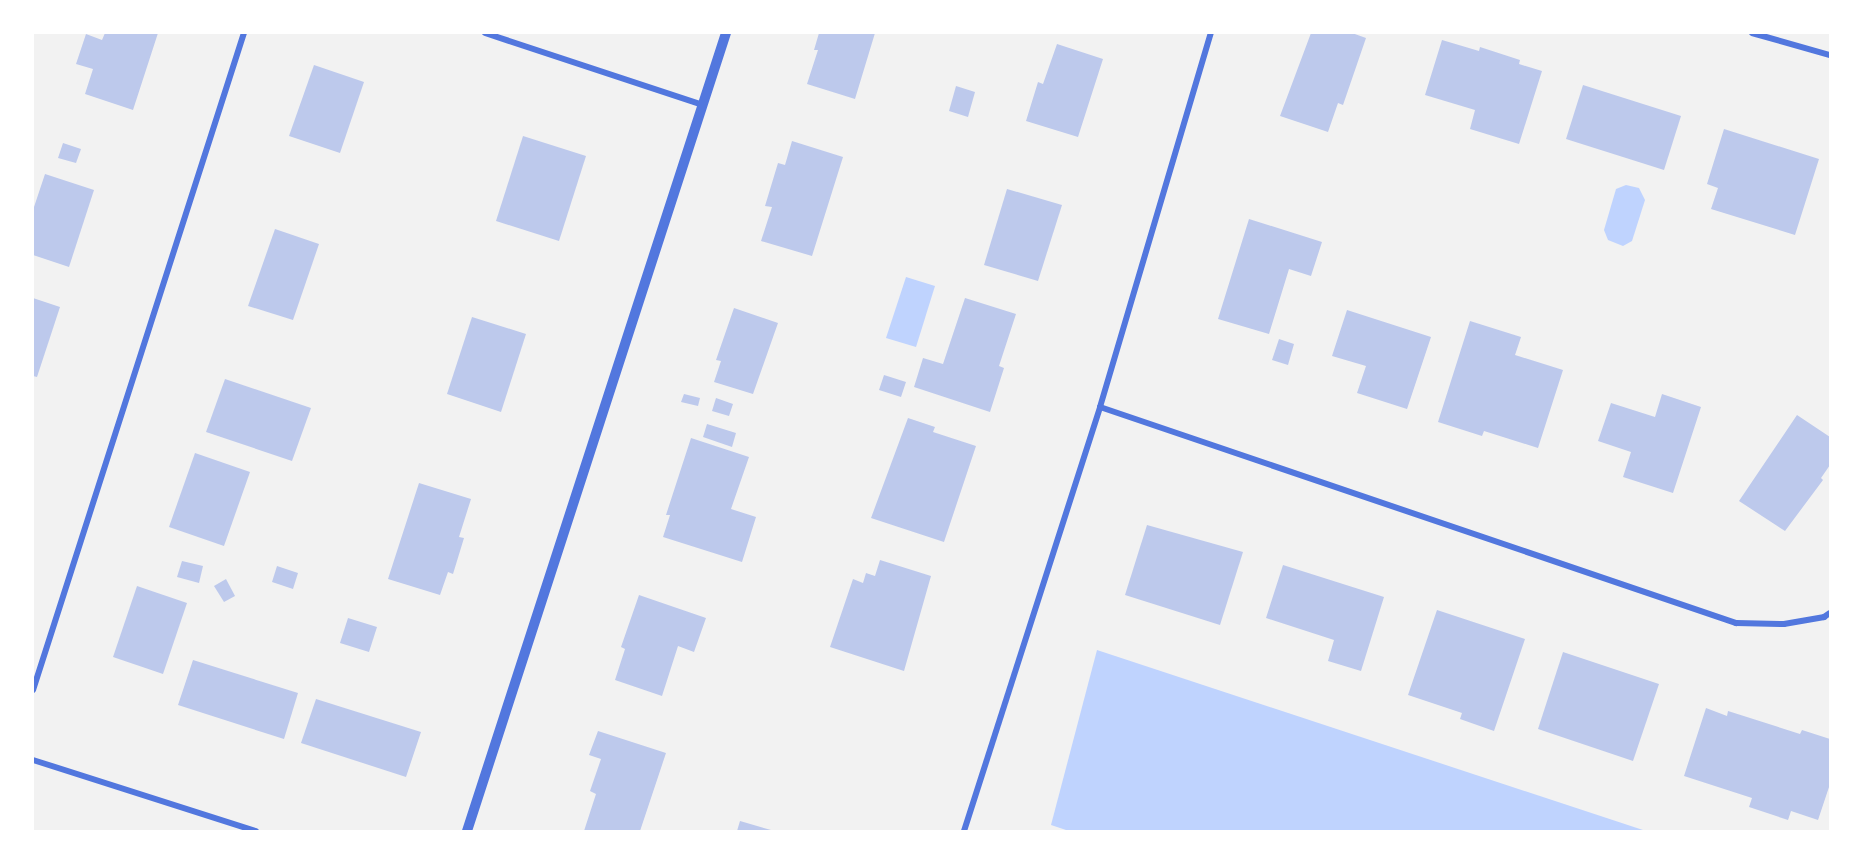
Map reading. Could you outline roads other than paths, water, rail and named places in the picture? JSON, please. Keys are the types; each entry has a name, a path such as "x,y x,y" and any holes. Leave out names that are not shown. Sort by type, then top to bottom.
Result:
{"street":[{"path":"33,690 244,33"},
{"path":"485,33 703,105"},
{"path":"467,831 726,33"},
{"path":"964,831 1100,407 1211,33"},
{"path":"1752,33 1830,55"},
{"path":"1100,407 1736,623 1784,624 1824,617 1830,613"},
{"path":"33,760 256,831"}],"water":[{"path":"1626,185 1639,188 1645,200 1632,241 1623,246 1608,240 1604,230 1616,189"},
{"path":"906,277 935,286 916,347 886,338"},
{"path":"1097,650 1646,831 1069,831 1051,825"}]}
